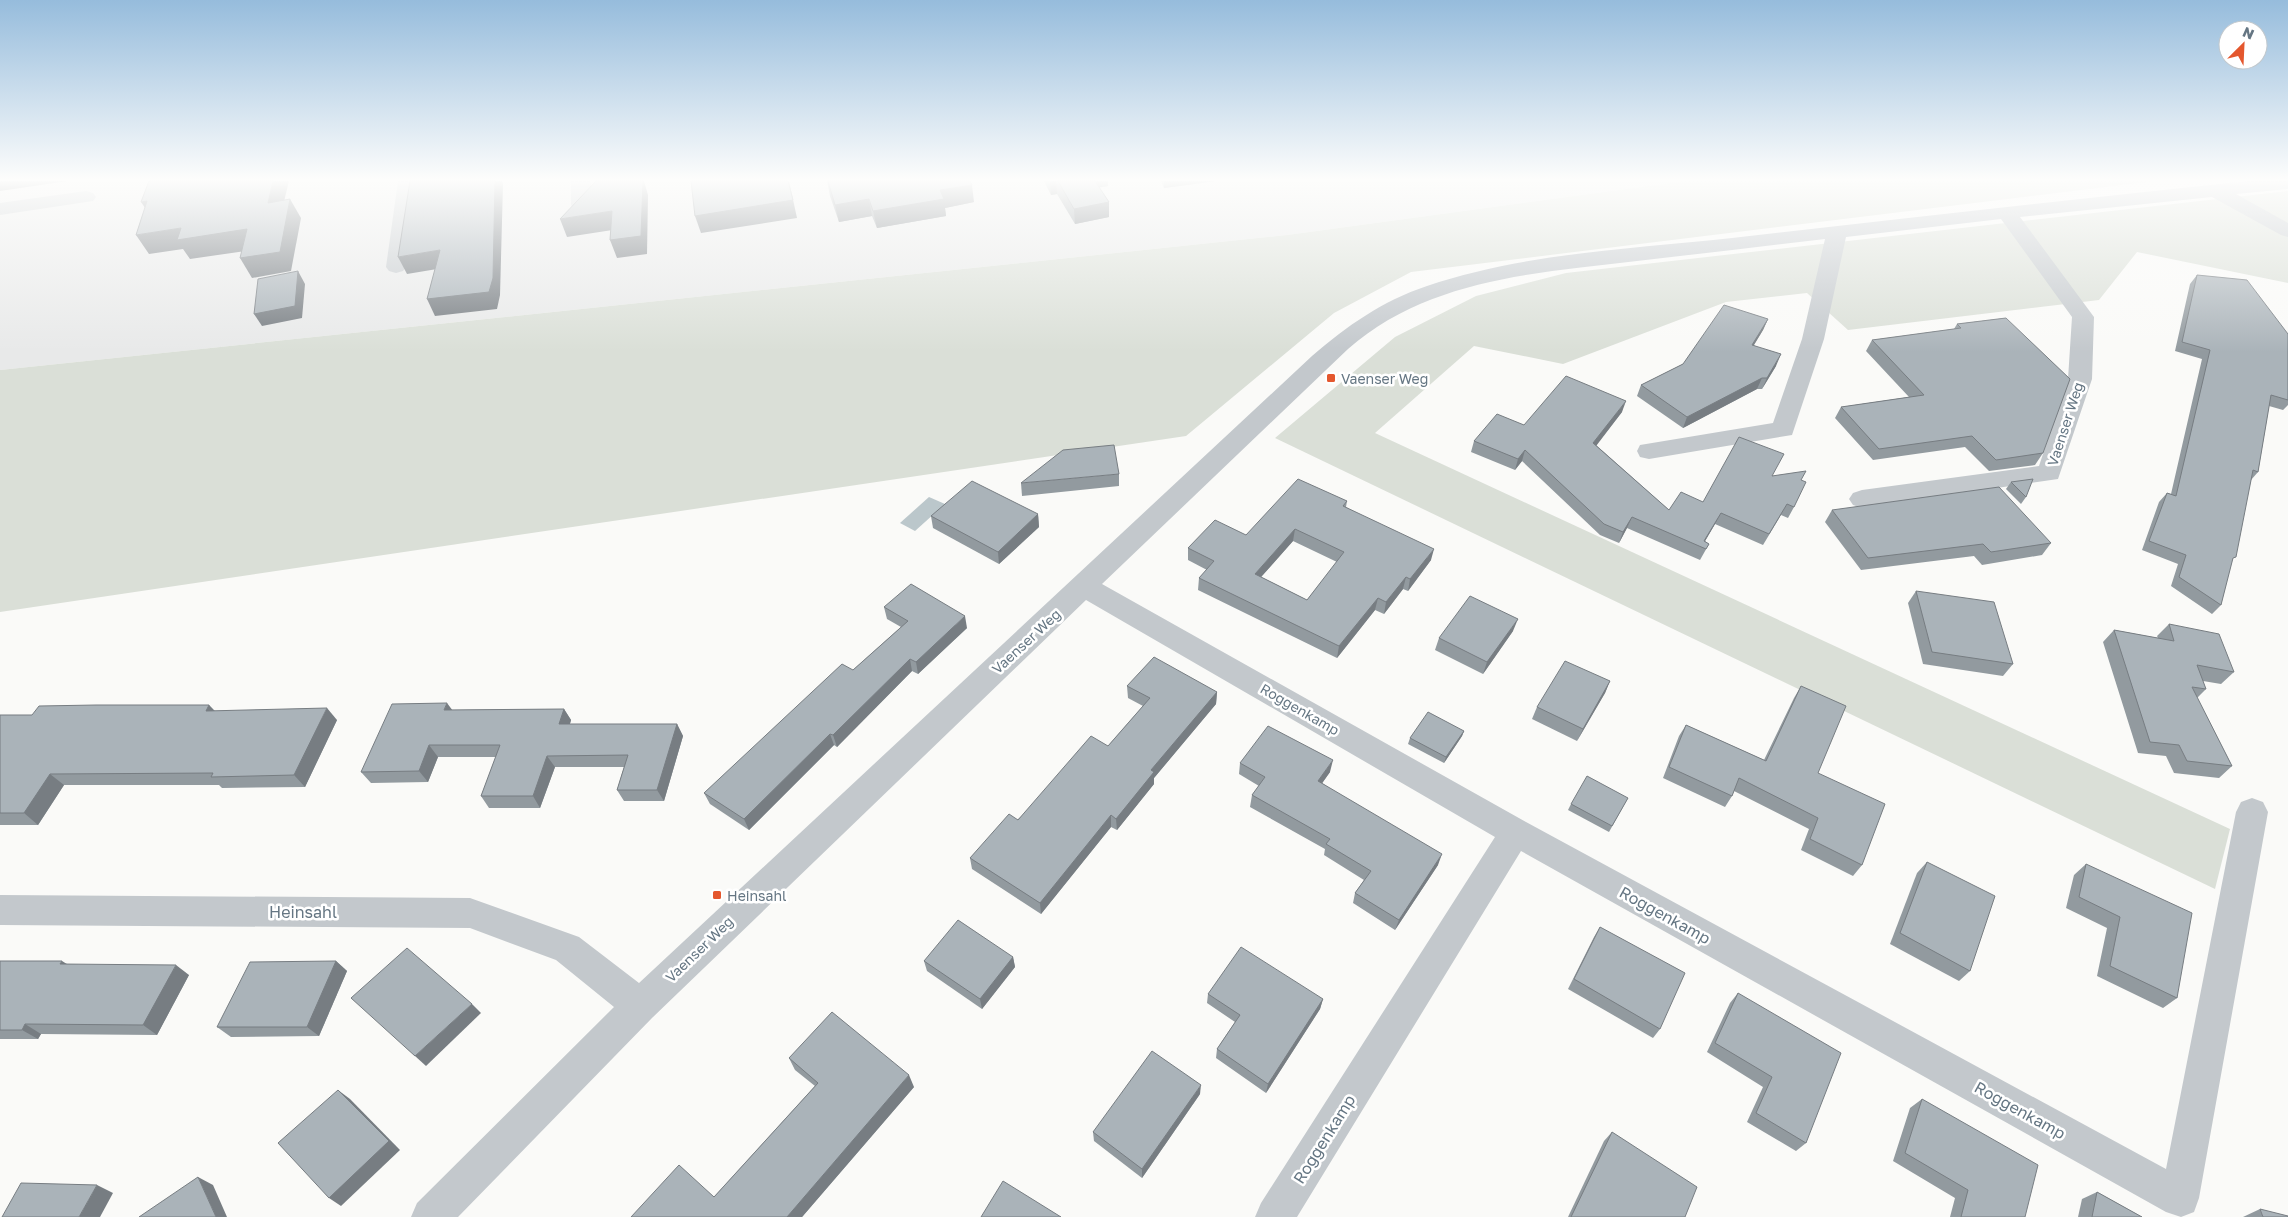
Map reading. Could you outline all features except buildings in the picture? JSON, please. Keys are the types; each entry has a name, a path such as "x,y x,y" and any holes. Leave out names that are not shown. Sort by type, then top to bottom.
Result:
{"street":[{"path":"396,267 400,238"},
{"name":"Vaenser Weg","path":"431,1217 640,1006 1320,361 1361,326 1404,302 1452,283 1504,272 1782,238"},
{"path":"1649,451 1783,429 1813,339 1835,238"},
{"name":"Vaenser Weg","path":"1862,499 2049,473 2080,379 2083,317 2025,238"},
{"name":"Roggenkamp","path":"1084,586 1515,832 2180,1198 2252,812"},
{"name":"Roggenkamp","path":"1275,1217 1515,832"},
{"name":"Heinsahl","path":"0,910 470,913 567,948 640,1006"}],"shaded area":[{"path":"0,238 1260,238 0,370"},
{"path":"1260,238 1691,238 1411,272 1334,313 1186,436 0,612 0,370"},
{"path":"1876,238 2288,238 2288,283 2137,252 2099,300 1848,330 1807,293 1726,302 1563,364 1474,346 1375,433 2230,829 2215,889 1275,438 1395,337 1476,296 1566,273"},
{"path":"929,497 945,504 915,531 900,523"}],"place":[{"name":"Vaenser Weg","path":"1331,378"},
{"name":"Heinsahl","path":"717,895"}]}
